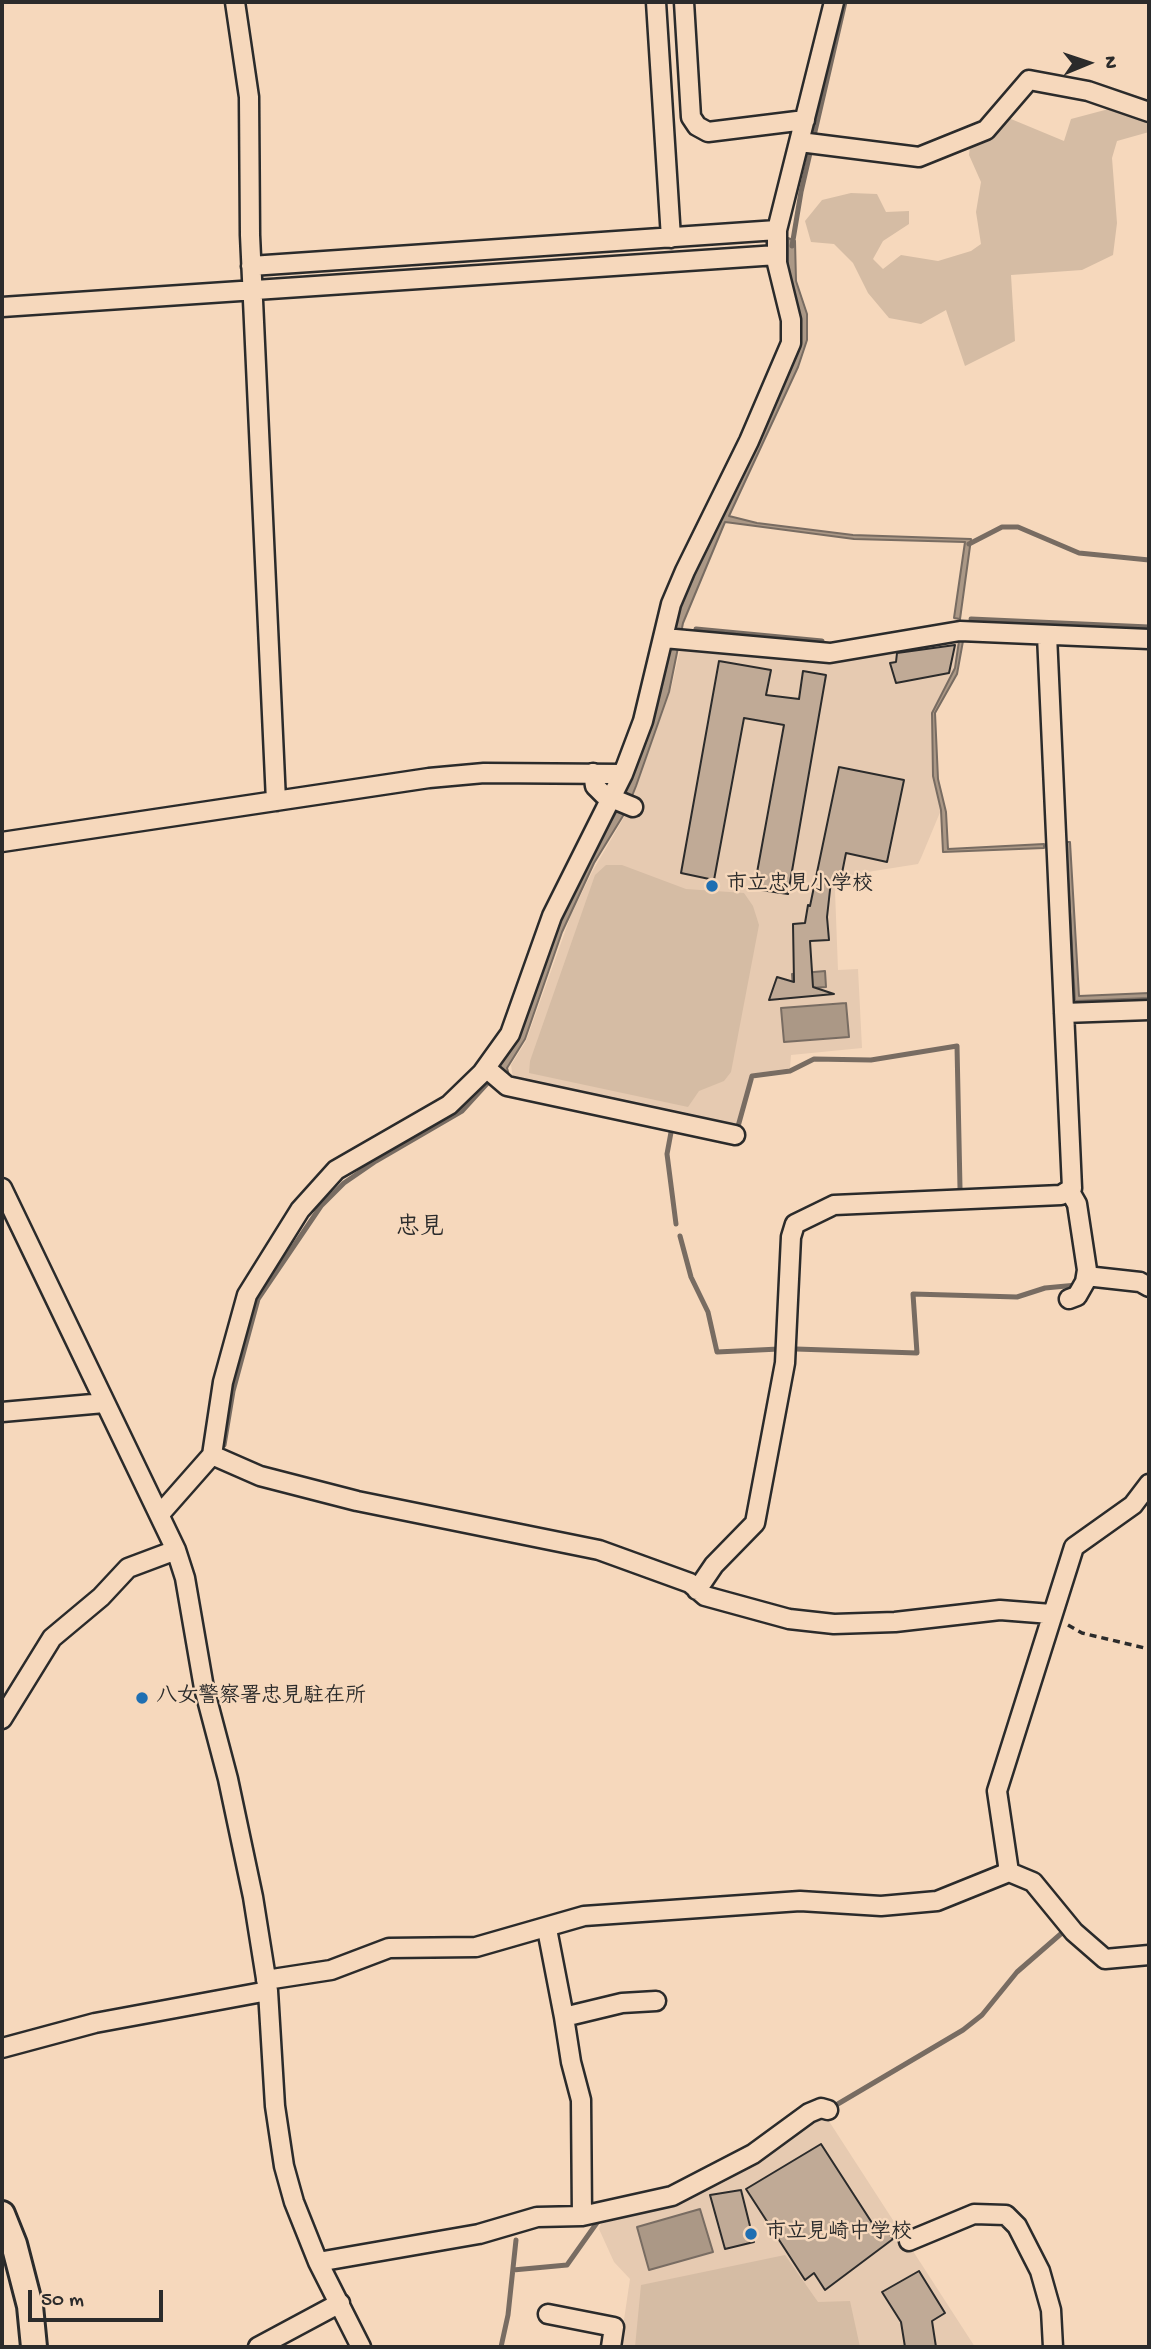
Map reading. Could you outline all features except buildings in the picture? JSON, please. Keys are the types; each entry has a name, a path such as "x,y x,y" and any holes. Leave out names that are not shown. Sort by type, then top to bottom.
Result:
{"highway":[{"path":"2,2214 14,2244 30,2306 34,2347"}],"street":[{"path":"235,2 249,97 251,266 276,801"},
{"path":"656,2 671,238"},
{"path":"684,2 691,117 697,126 708,132 805,120"},
{"path":"160,1514 212,1455 223,1381 247,1295 300,1210 336,1170 449,1105 486,1068 510,1034 552,916 621,802 623,774 643,721 671,604 749,441 791,343 791,320 777,255 777,230 834,2"},
{"path":"800,142 919,156 986,130 1029,80 1088,91 1149,112"},
{"path":"251,266 777,230"},
{"path":"2,307 777,255"},
{"path":"664,638 830,653 960,631 1149,639"},
{"path":"698,1590 714,1565 755,1523 785,1363 790,1237 795,1224 834,1205 1061,1195 1072,1188 1047,635"},
{"path":"593,773 595,786 621,802"},
{"path":"2,842 456,775 623,774"},
{"path":"1064,1013 1149,1010"},
{"path":"486,1068 507,1086 735,1135"},
{"path":"2,1188 160,1514 185,1578 204,1688 244,1849 267,1986 275,2106 284,2166 294,2203 318,2262 361,2347"},
{"path":"1069,1190 1077,1204 1084,1236 1086,1276 1077,1296 1069,1299"},
{"path":"1086,1276 1140,1282 1149,1287"},
{"path":"2,1412 104,1403"},
{"path":"212,1455 260,1476 357,1501 599,1550 690,1583 705,1596 758,1611 834,1624 895,1622 1000,1610 1051,1614"},
{"path":"1009,1871 997,1791 1074,1547 1133,1505 1149,1484"},
{"path":"2,1719 52,1638 101,1597 128,1568 176,1550"},
{"path":"2,2048 94,2023 331,1970 390,1948 476,1947 584,1916 800,1901 908,1905 937,1901 1009,1871 1033,1882 1074,1933 1105,1959 1149,1955"},
{"path":"547,1928 571,2062 581,2100 582,2216"},
{"path":"564,2017 622,2003 656,2001"},
{"path":"318,2262 479,2234 537,2217 582,2216 672,2196 753,2154 809,2112 821,2108 828,2110"},
{"path":"909,2241 974,2214 1006,2215 1017,2226 1040,2272 1051,2310 1053,2347"},
{"path":"258,2347 340,2303"},
{"path":"548,2314 614,2326 611,2347"}],"path":[{"path":"1051,1614 1082,1633 1149,1648"}],"shaded area":[{"path":"1120,106 1149,120 1149,132 1117,141 1112,158 1117,223 1113,255 1082,270 1011,275 1015,341 965,366 946,310 921,324 889,318 868,293 853,263 834,244 811,242 805,221 822,200 851,193 877,194 886,212 909,211 909,224 883,241 873,259 883,269 901,255 938,261 971,251 981,244 976,212 981,182 969,155 972,128 990,118 1011,119 1064,141 1071,119"},
{"path":"788,238 795,241 796,281 807,314 807,340 798,367 729,516 757,523 853,535 971,539 960,619 954,618 965,542 854,539 725,522 683,623 669,692 636,786 626,811 594,863 562,932 525,1039 507,1068 510,1079 493,1070 520,1033 569,897 619,807 683,597 797,350 800,316 788,272"},
{"name":"市立忠見小学校","path":"958,641 955,668 932,711 933,776 941,810 921,858 918,864 855,874 844,880 835,891 838,970 858,969 862,1048 791,1055 790,1068 751,1074 736,1126 513,1079 511,1065 526,1041 571,915 627,812 671,689 680,650 831,663"},
{"path":"959,641 963,641 957,674 935,713 938,779 946,812 948,849 1044,844 1044,848 943,852 941,810 933,776 932,713 955,668"},
{"path":"1066,842 1070,842 1079,996 1149,993 1149,998 1075,1001"},
{"path":"606,865 622,865 686,889 744,893 753,906 759,925 731,1072 724,1081 699,1091 688,1107 529,1073 530,1061 595,875"},
{"path":"825,971 826,987 793,989 792,974"},
{"path":"846,1003 849,1037 784,1042 781,1008"},
{"name":"市立見崎中学校","path":"825,2115 975,2347 620,2347 630,2279 614,2262 599,2229 601,2224 682,2201 725,2182"},
{"path":"700,2209 713,2252 649,2270 637,2227"},
{"path":"785,2255 818,2302 850,2301 860,2347 635,2347 641,2285"}],"waterway":[{"path":"792,246 801,192 845,2"},
{"path":"969,544 1002,527 1018,527 1079,553 1149,560"},
{"path":"971,619 1149,627"},
{"path":"696,629 822,641"},
{"path":"737,1130 752,1076 790,1071 814,1059 871,1060 957,1046 960,1188"},
{"path":"224,1445 233,1391 258,1299 321,1206 344,1183 376,1161 462,1111 493,1077"},
{"path":"672,1127 667,1154 676,1224"},
{"path":"680,1236 691,1277 708,1312 717,1352 779,1349"},
{"path":"796,1349 917,1353 913,1294 1017,1297 1045,1288 1077,1285"},
{"path":"831,2108 963,2030 982,2015 1017,1972 1063,1932"},
{"path":"513,2270 567,2265 601,2217"},
{"path":"501,2347 508,2315 516,2240"}],"place":[{"name":"市立忠見小学校","path":"712,886"},
{"name":"八女警察署忠見駐在所","path":"142,1698"},
{"name":"市立見崎中学校","path":"751,2234"}],"district":[{"name":"忠見","path":"420,1229"}]}
